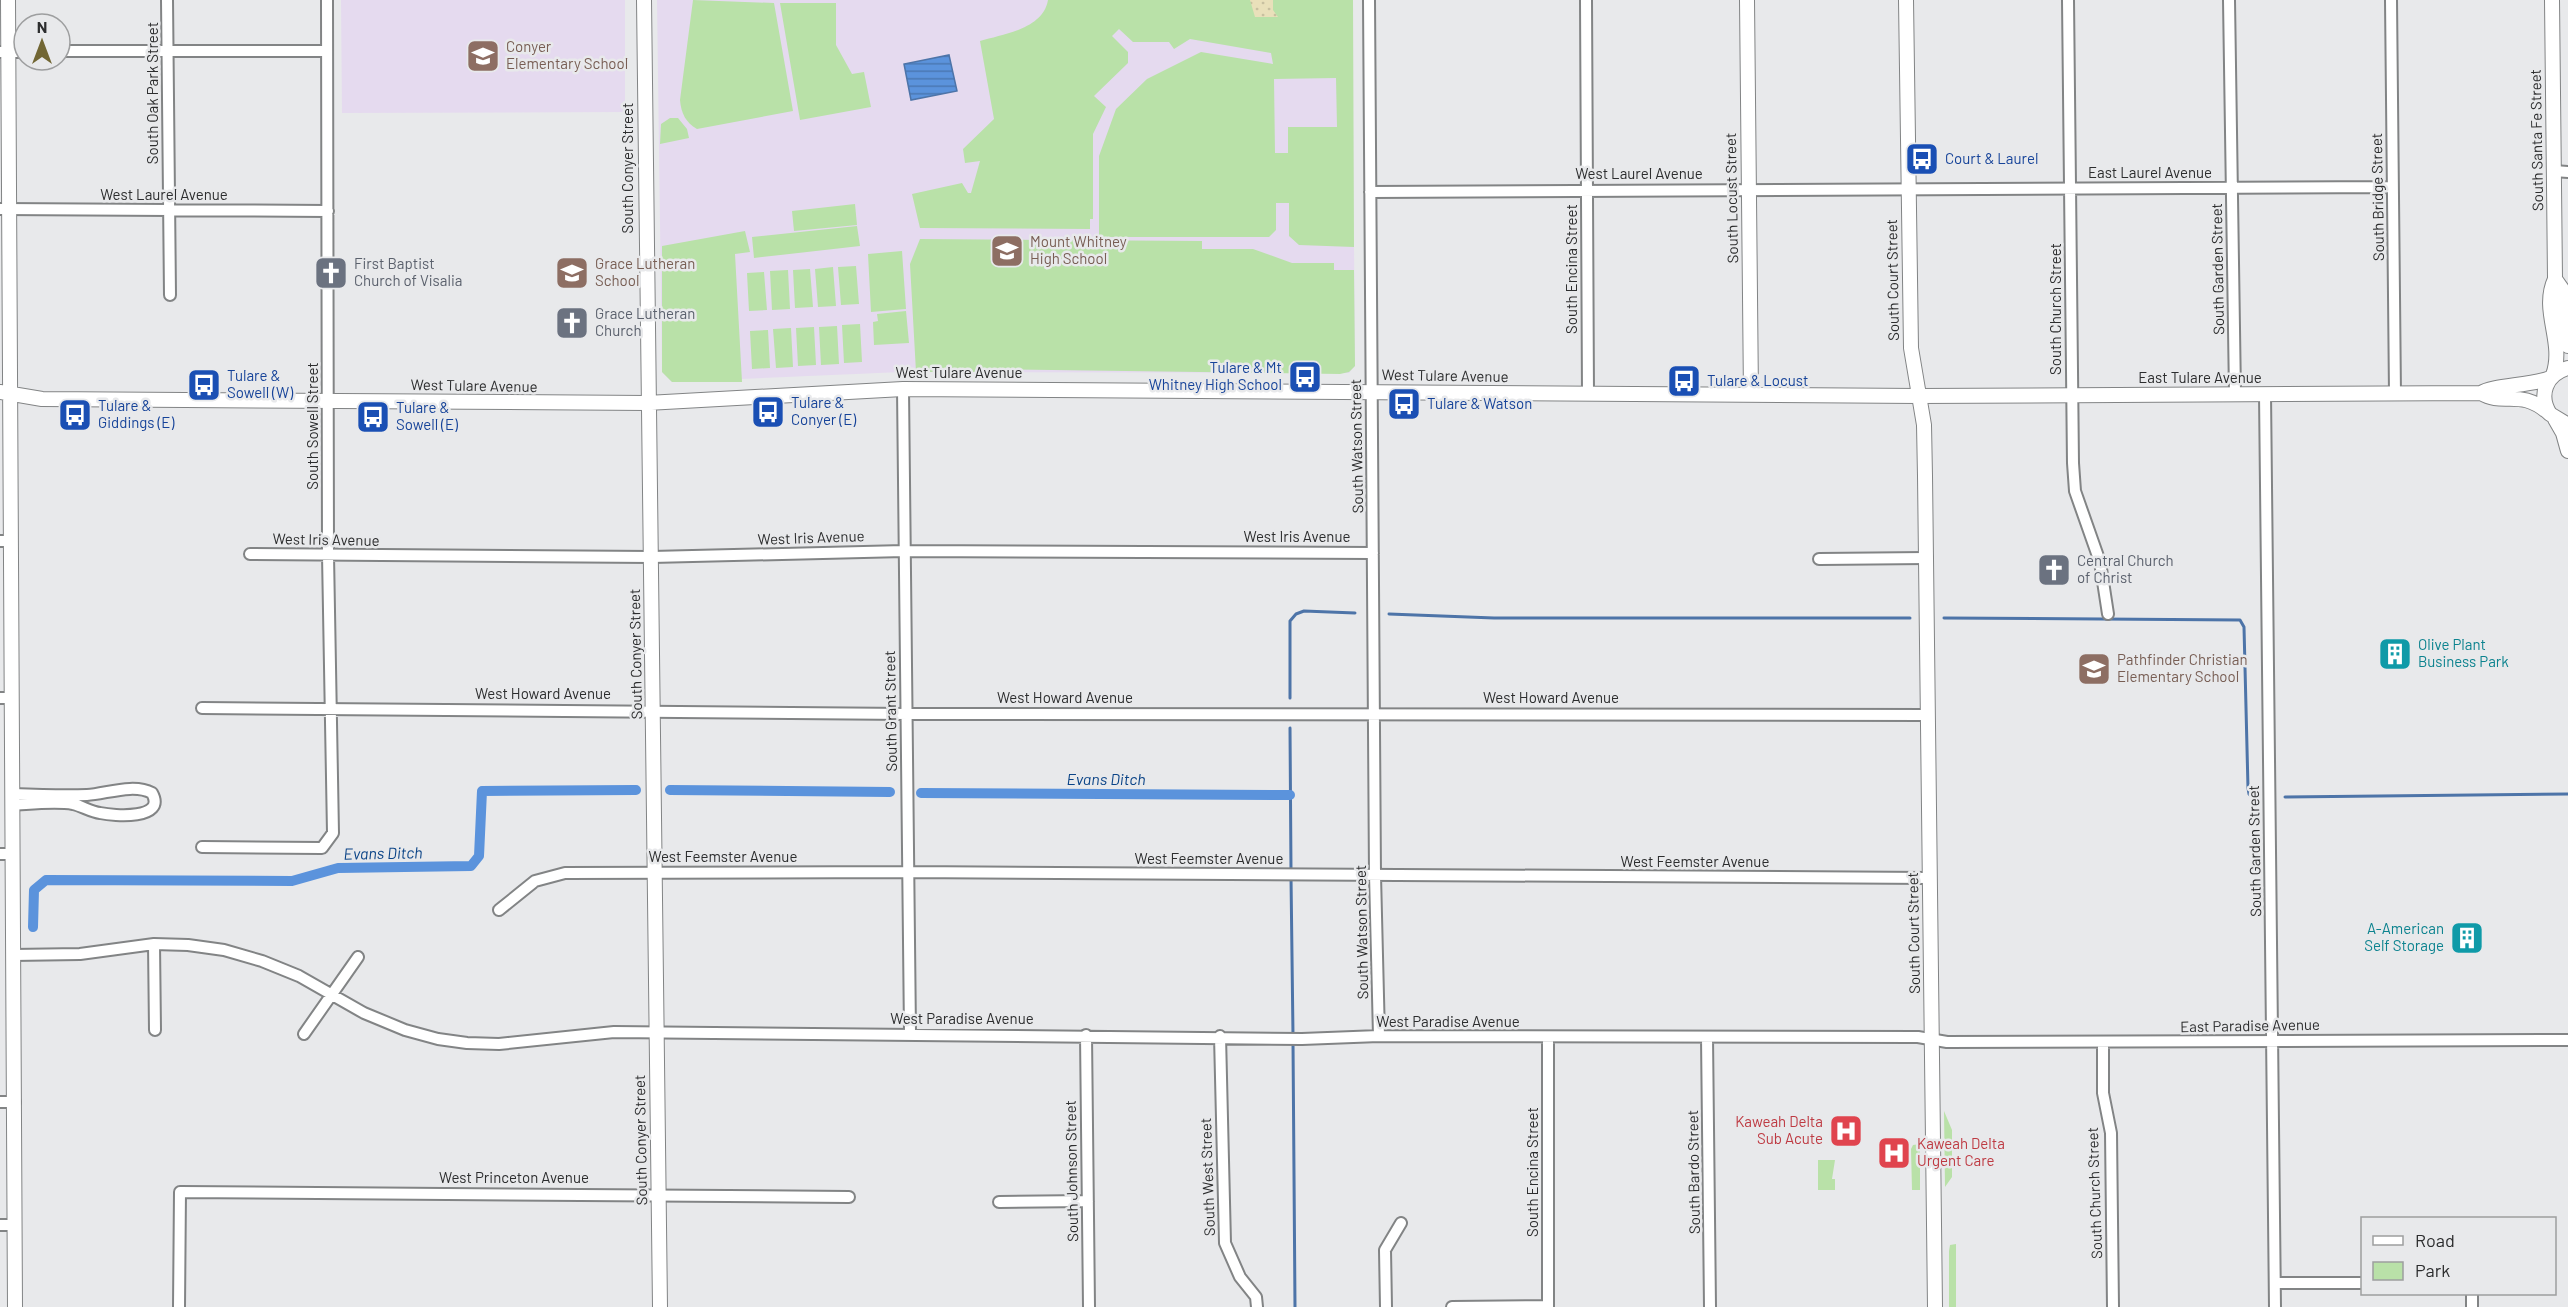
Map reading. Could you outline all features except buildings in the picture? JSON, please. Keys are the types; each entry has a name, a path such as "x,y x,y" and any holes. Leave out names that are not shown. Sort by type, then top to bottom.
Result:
{"street":[{"path":"8,0 4,52 5,698 12,800 6,854 13,955 15,1307"},
{"name":"South Oak Park Street","path":"168,0 170,295"},
{"name":"South Sowell Street","path":"202,847 322,848 333,833 328,555 327,0"},
{"name":"South Conyer Street","path":"644,0 647,403 654,710 660,1307"},
{"name":"South Watson Street","path":"1369,0 1375,875 1379,1036"},
{"name":"South Encina Street","path":"1586,0 1588,394"},
{"name":"South Locust Street","path":"1747,0 1751,395"},
{"name":"South Court Street","path":"1906,0 1911,348 1924,425 1927,558 1935,1307"},
{"name":"South Church Street","path":"2068,0 2075,491 2100,562 2108,614"},
{"name":"South Garden Street","path":"2229,0 2235,394"},
{"name":"South Bridge Street","path":"2391,0 2396,394"},
{"name":"South Santa Fe Street","path":"2552,0 2555,279 2549,297 2557,345 2544,398 2552,416"},
{"path":"72,51 327,51"},
{"path":"2554,171 2568,171"},
{"name":"East Laurel Avenue","path":"1908,189 2393,187"},
{"name":"West Laurel Avenue","path":"1370,192 1908,189"},
{"name":"West Laurel Avenue","path":"4,209 328,211"},
{"name":"South Santa Fe Street","path":"2555,279 2562,289 2568,346"},
{"name":"East Tulare Avenue","path":"2481,393 2488,388 2525,386 2568,368"},
{"name":"West Tulare Avenue","path":"5,392 42,399 647,403 903,389 1919,396"},
{"name":"South Grant Street","path":"903,389 910,1033"},
{"name":"East Tulare Avenue","path":"1919,396 2481,393 2489,398 2531,400 2552,416 2568,424"},
{"name":"South Garden Street","path":"2265,394 2275,1307"},
{"path":"2552,416 2563,433 2568,451"},
{"name":"West Iris Avenue","path":"250,554 651,557 904,551 1373,553"},
{"path":"1819,559 1927,558"},
{"name":"West Howard Avenue","path":"202,708 654,710 907,714 1928,715"},
{"path":"145,790 152,793 155,802 153,808 145,814 122,814 100,813 74,804 12,800 145,790"},
{"name":"West Feemster Avenue","path":"499,910 535,881 565,873 908,872 1930,878"},
{"path":"154,944 154,1030"},
{"name":"West Paradise Avenue","path":"13,955 80,954 154,944 188,945 233,953 290,972 364,1013 405,1030 468,1043 499,1044 614,1032 1356,1039 1379,1036 1932,1040"},
{"path":"304,1034 358,957"},
{"name":"South Johnson Street","path":"1086,1035 1089,1307"},
{"name":"South West Street","path":"1220,1036 1225,1243 1239,1277 1256,1297 1257,1307"},
{"name":"South Encina Street","path":"1548,1037 1548,1307"},
{"name":"South Bardo Street","path":"1707,1037 1710,1307"},
{"name":"East Paradise Avenue","path":"1932,1040 2103,1042 2568,1040"},
{"name":"South Church Street","path":"2103,1042 2103,1093 2111,1133 2113,1307"},
{"path":"0,1102 15,1102"},
{"name":"West Princeton Avenue","path":"179,1307 180,1192 849,1197"},
{"path":"999,1202 1088,1202"},
{"path":"1386,1307 1385,1250 1401,1223"},
{"path":"0,1225 14,1225"},
{"path":"2275,1283 2361,1283"},
{"path":"1452,1307 1548,1307"}],"shaded area":[{"name":"Conyer Elementary School","path":"341,0 625,0 625,112 342,113"},
{"name":"Mount Whitney High School","path":"657,0 1352,0 1355,366 1349,373 902,372 672,382 662,372"}],"green space":[{"path":"693,0 774,3 793,111 697,129 687,121 680,100"},
{"path":"1048,0 1353,0 1354,247 1299,245 1289,236 1289,203 1276,203 1276,230 1269,237 1099,237 1099,156 1116,109 1147,79 1201,52 1273,64 1271,53 1190,39 1174,49 1169,42 1133,42 1119,29 1112,36 1128,52 1128,63 1094,96 1106,107 1093,134 1093,219 1090,219 1090,229 920,228 912,194 962,183 968,193 971,193 980,161 965,163 963,149 994,119 980,41 1021,29 1039,18","holes":["1336,78 1337,127 1288,127 1288,153 1275,153 1274,79"]},
{"path":"780,3 836,3 836,45 852,74 864,72 871,107 800,120"},
{"path":"670,118 678,118 687,129 689,138 660,144 661,124"},
{"path":"855,204 857,225 794,231 792,211"},
{"path":"857,226 860,246 754,258 752,237"},
{"path":"745,231 750,252 735,254 742,382 672,382 662,372 662,246"},
{"path":"920,239 1202,241 1202,249 1253,249 1292,263 1334,263 1334,270 1354,270 1355,366 1349,372 1340,374 987,369 987,372 916,372 910,264"},
{"path":"902,251 906,309 871,312 868,254"},
{"path":"856,266 859,304 841,305 838,267"},
{"path":"833,267 836,306 818,307 815,269"},
{"path":"810,269 813,307 795,308 793,270"},
{"path":"788,270 790,309 772,310 770,271"},
{"path":"764,272 767,310 749,311 747,273"},
{"path":"906,311 909,343 874,345 873,322 878,321 877,314"},
{"path":"860,324 862,362 844,363 842,325"},
{"path":"837,326 839,364 821,365 819,327"},
{"path":"814,327 816,365 798,366 796,328"},
{"path":"791,328 793,367 776,368 773,329"},
{"path":"768,330 770,368 752,369 750,331"},
{"path":"1944,1111 1952,1130 1952,1177 1945,1187"},
{"path":"1920,1144 1920,1190 1912,1190 1911,1149 1913,1145"},
{"path":"1818,1160 1835,1160 1832,1179 1835,1179 1835,1190 1818,1190"},
{"path":"1956,1244 1956,1307 1949,1307 1949,1251 1950,1245"}],"sand":[{"path":"1250,0 1273,0 1273,10 1278,17 1255,17"}],"water":[{"path":"949,55 957,91 911,100 904,64"}],"waterway":[{"path":"1290,698 1290,621 1296,614 1304,611 1355,613"},
{"path":"1389,614 1494,618 1910,618"},
{"path":"1944,618 2240,620 2244,627 2248,788 2249,794 2254,798"},
{"path":"1290,728 1291,870"},
{"name":"Evans Ditch","path":"33,927 34,890 46,880 292,881 338,868 471,866 479,856 482,791 636,790"},
{"name":"Evans Ditch","path":"670,790 890,792"},
{"name":"Evans Ditch","path":"921,793 1290,795"},
{"path":"2285,797 2568,794"},
{"path":"1291,877 1293,1035"},
{"path":"1293,1042 1295,1307"}],"place":[{"name":"Conyer Elementary School","path":"483,56"},
{"name":"Court & Laurel","path":"1922,159"},
{"name":"Mount Whitney High School","path":"1007,251"},
{"name":"First Baptist Church of Visalia","path":"331,273"},
{"name":"Grace Lutheran School","path":"572,273"},
{"name":"Grace Lutheran Church","path":"572,323"},
{"name":"Tulare & Mt Whitney High School","path":"1305,377"},
{"name":"Tulare & Locust","path":"1684,381"},
{"name":"Tulare & Sowell (W)","path":"204,385"},
{"name":"Tulare & Watson","path":"1404,404"},
{"name":"Tulare & Conyer (E)","path":"768,412"},
{"name":"Tulare & Giddings (E)","path":"75,415"},
{"name":"Tulare & Sowell (E)","path":"373,417"},
{"name":"Central Church of Christ","path":"2054,570"},
{"name":"Olive Plant Business Park","path":"2395,654"},
{"name":"Pathfinder Christian Elementary School","path":"2094,669"},
{"name":"A-American Self Storage","path":"2467,938"},
{"name":"Kaweah Delta Sub Acute","path":"1846,1131"},
{"name":"Kaweah Delta Urgent Care","path":"1894,1153"}]}
